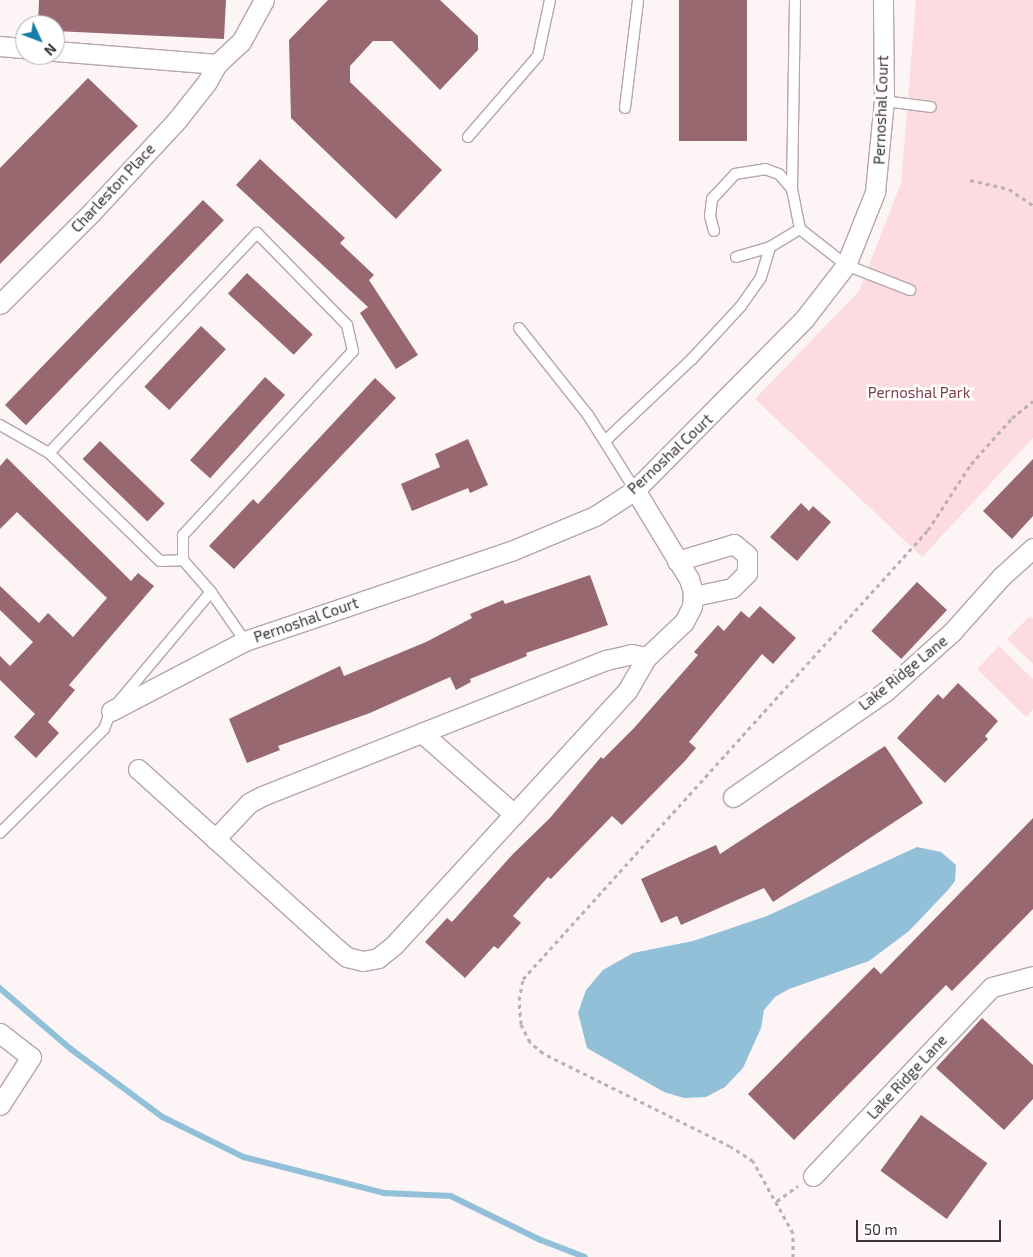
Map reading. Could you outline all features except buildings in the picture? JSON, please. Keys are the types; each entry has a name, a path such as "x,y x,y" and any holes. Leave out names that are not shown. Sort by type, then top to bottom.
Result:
{"street":[{"name":"Charleston Place","path":"0,304 91,214 177,120 208,82 216,64 241,42 264,0"},
{"name":"Pernoshal Court","path":"111,710 245,641 511,551 595,516 635,490 748,379 806,318 846,265 875,192 884,101 884,0"},
{"path":"0,46 15,47"},
{"path":"65,52 216,64"},
{"path":"138,768 347,957 362,961 378,958 395,944 627,691 647,657 684,622 692,596 689,579 635,490"},
{"path":"677,561 734,544 747,556 747,573 732,588 692,596"},
{"name":"Lake Ridge Lane","path":"733,797 886,690 952,632 1001,577 1033,548"},
{"path":"215,839 238,813 262,796 619,656 647,657"},
{"path":"422,733 514,814"},
{"name":"Lake Ridge Lane","path":"814,1176 992,987 1033,976"},
{"path":"0,1033 31,1057 0,1105"}],"lane":[{"path":"468,137 538,56 550,0"},
{"path":"625,108 638,0"},
{"path":"795,0 792,189 800,229 846,265 910,290"},
{"path":"884,101 931,107"},
{"path":"714,232 710,216 712,199 735,174 765,169 779,174 792,189"},
{"path":"736,257 770,247 800,229"},
{"path":"49,453 240,247 257,233 347,325 353,351 183,535 183,560 211,592 245,641"},
{"path":"605,441 692,359 741,306 761,277 770,247"},
{"path":"519,328 605,441 635,490"},
{"path":"0,425 49,453 160,561 183,560"},
{"path":"0,833 104,729 111,710 211,592"}],"path":[{"path":"970,180 995,184 1033,205"},
{"path":"1027,200 1033,198"},
{"path":"793,1257 793,1233 753,1161 730,1146 543,1053 530,1042 520,1024 519,1000 523,979 928,530 971,464 1012,418 1033,401"},
{"path":"776,1201 814,1176"}],"green space":[{"name":"Pernoshal Park","path":"916,0 1033,0 1033,438 922,557 755,399 859,291 901,183"},
{"path":"1030,616 1033,619 1033,664 1007,639"},
{"path":"999,646 1033,679 1033,709 1026,717 977,669"}],"water":[{"path":"917,847 941,852 956,865 955,881 948,890 909,931 869,961 789,989 775,997 764,1010 761,1028 743,1068 725,1087 706,1097 684,1098 664,1092 587,1048 578,1013 586,990 603,970 633,953 693,941 767,916"}],"waterway":[{"path":"0,988 71,1049 163,1117 244,1157 384,1193 451,1196 541,1240 585,1257"}]}
